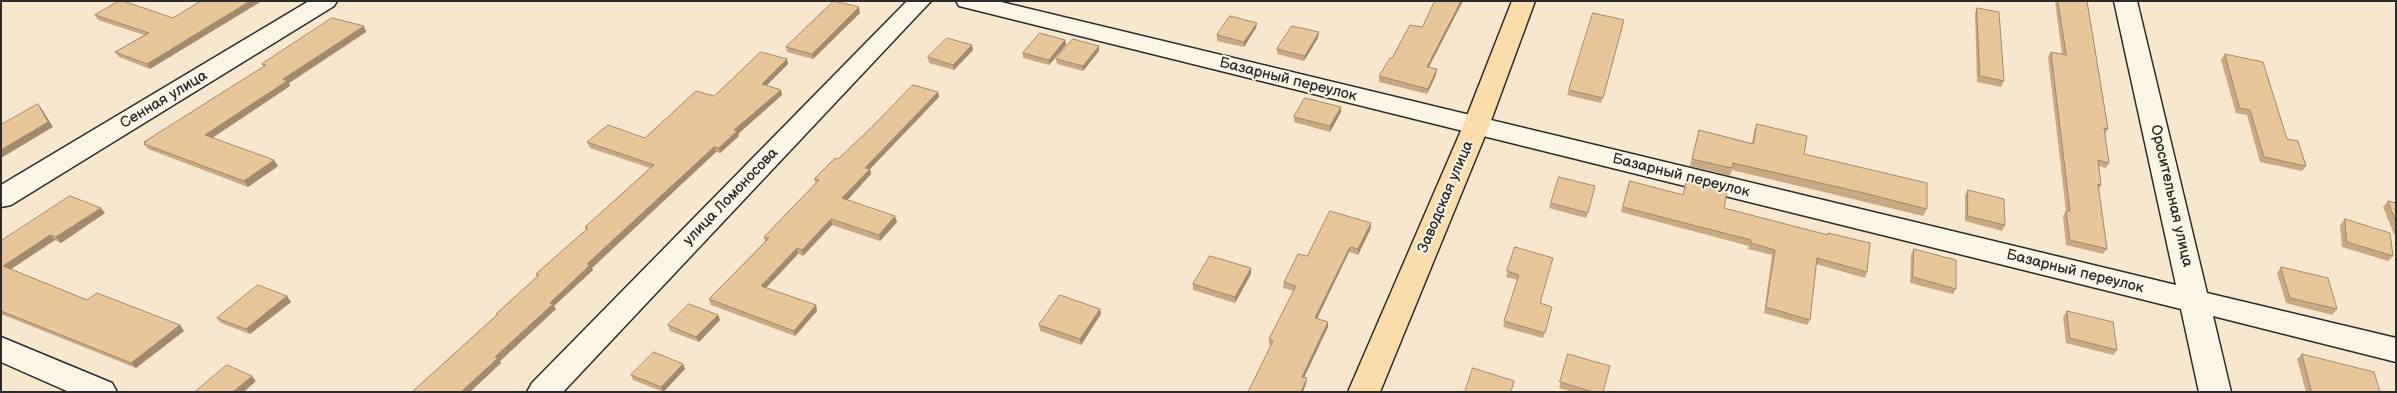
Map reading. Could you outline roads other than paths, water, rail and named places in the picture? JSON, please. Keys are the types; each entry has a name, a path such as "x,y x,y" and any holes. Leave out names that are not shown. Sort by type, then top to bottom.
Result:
{"main road":[{"name":"Заводская улица","path":"1364,392 1476,126 1524,1"}],"street":[{"name":"Сенная улица","path":"1,198 326,1"},
{"name":"улица Ломоносова","path":"543,392 920,1"},
{"name":"Базарный переулок","path":"967,1 2396,350"},
{"name":"Оросительная улица","path":"2125,1 2215,392"},
{"path":"1,349 101,392"}]}
